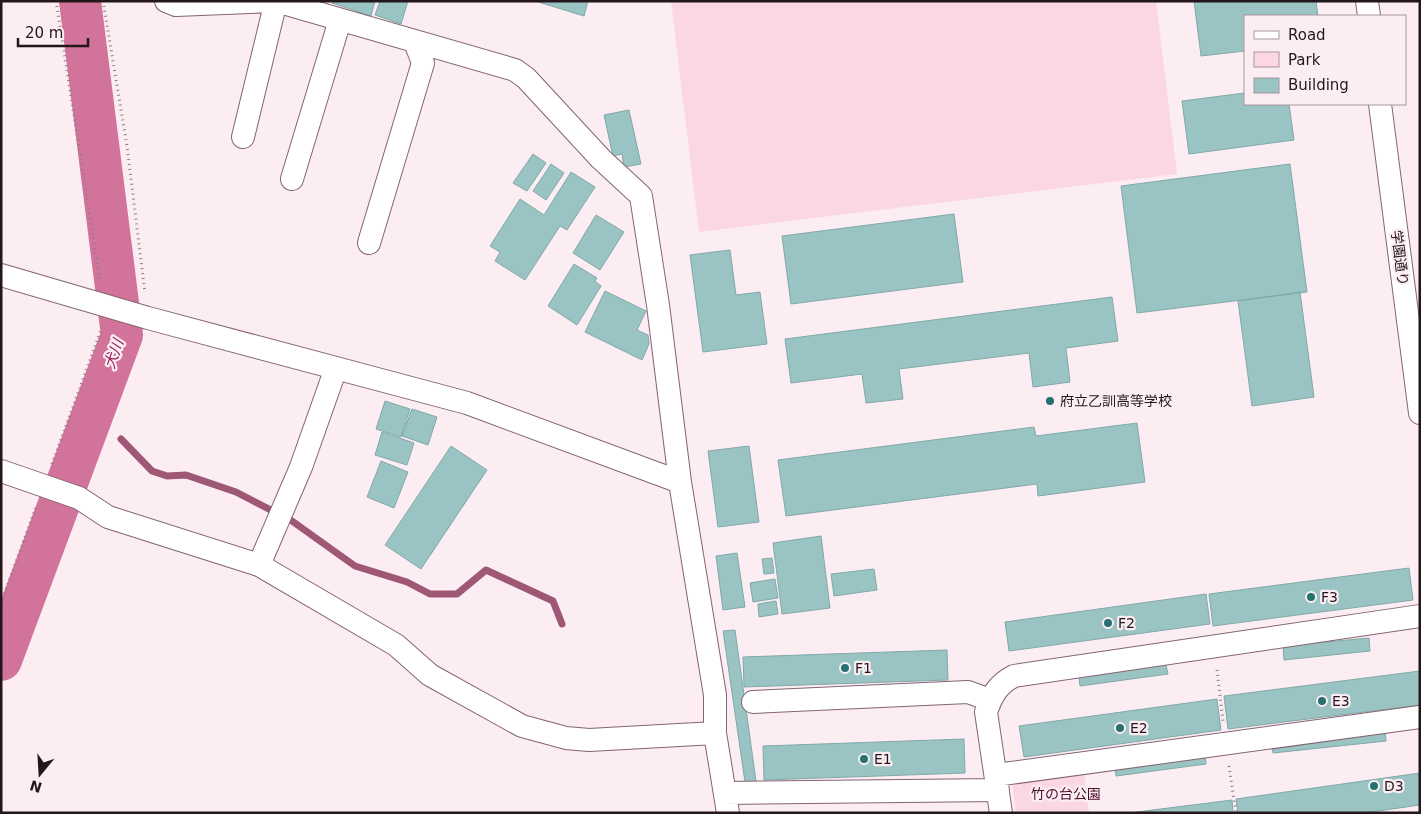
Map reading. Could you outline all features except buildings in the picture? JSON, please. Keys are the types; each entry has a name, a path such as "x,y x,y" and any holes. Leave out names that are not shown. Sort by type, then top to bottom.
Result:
{"street":[{"path":"166,1 176,5 275,1 509,67 521,74 601,159 641,196 658,306 680,482 715,696 715,733 726,803 997,782 1420,717"},
{"path":"243,137 275,1"},
{"path":"1367,1 1369,15"},
{"path":"292,178 340,20"},
{"path":"368,243 423,63 415,42"},
{"name":"学園通り","path":"1380,105 1420,412"},
{"path":"1,275 143,317 467,403 680,482"},
{"path":"259,565 301,467 336,368"},
{"path":"1,471 79,498 108,517 259,565 396,645 430,675 522,726 566,738 600,740 715,733"},
{"path":"1001,813 986,712 990,700 1001,683 1014,676 1420,616"},
{"path":"754,702 968,692 990,700"}],"path":[{"path":"103,1 127,146 143,317"}],"green space":[{"path":"671,1 1156,1 1177,174 699,232"},
{"name":"竹の台公園","path":"1084,773 1089,813 1016,813 1012,782"}],"waterway":[{"name":"犬川","path":"1,660 122,335 80,1"},
{"path":"121,439 152,471 167,476 186,475 236,492 292,521 355,566 407,582 430,594 457,594 486,570 553,601 562,624"}],"place":[{"name":"府立乙訓高等学校","path":"1050,401"},
{"name":"F3","path":"1311,597"},
{"name":"F2","path":"1108,623"},
{"name":"F1","path":"845,668"},
{"name":"E3","path":"1322,701"},
{"name":"E2","path":"1120,728"},
{"name":"E1","path":"864,759"},
{"name":"D3","path":"1374,786"}]}
